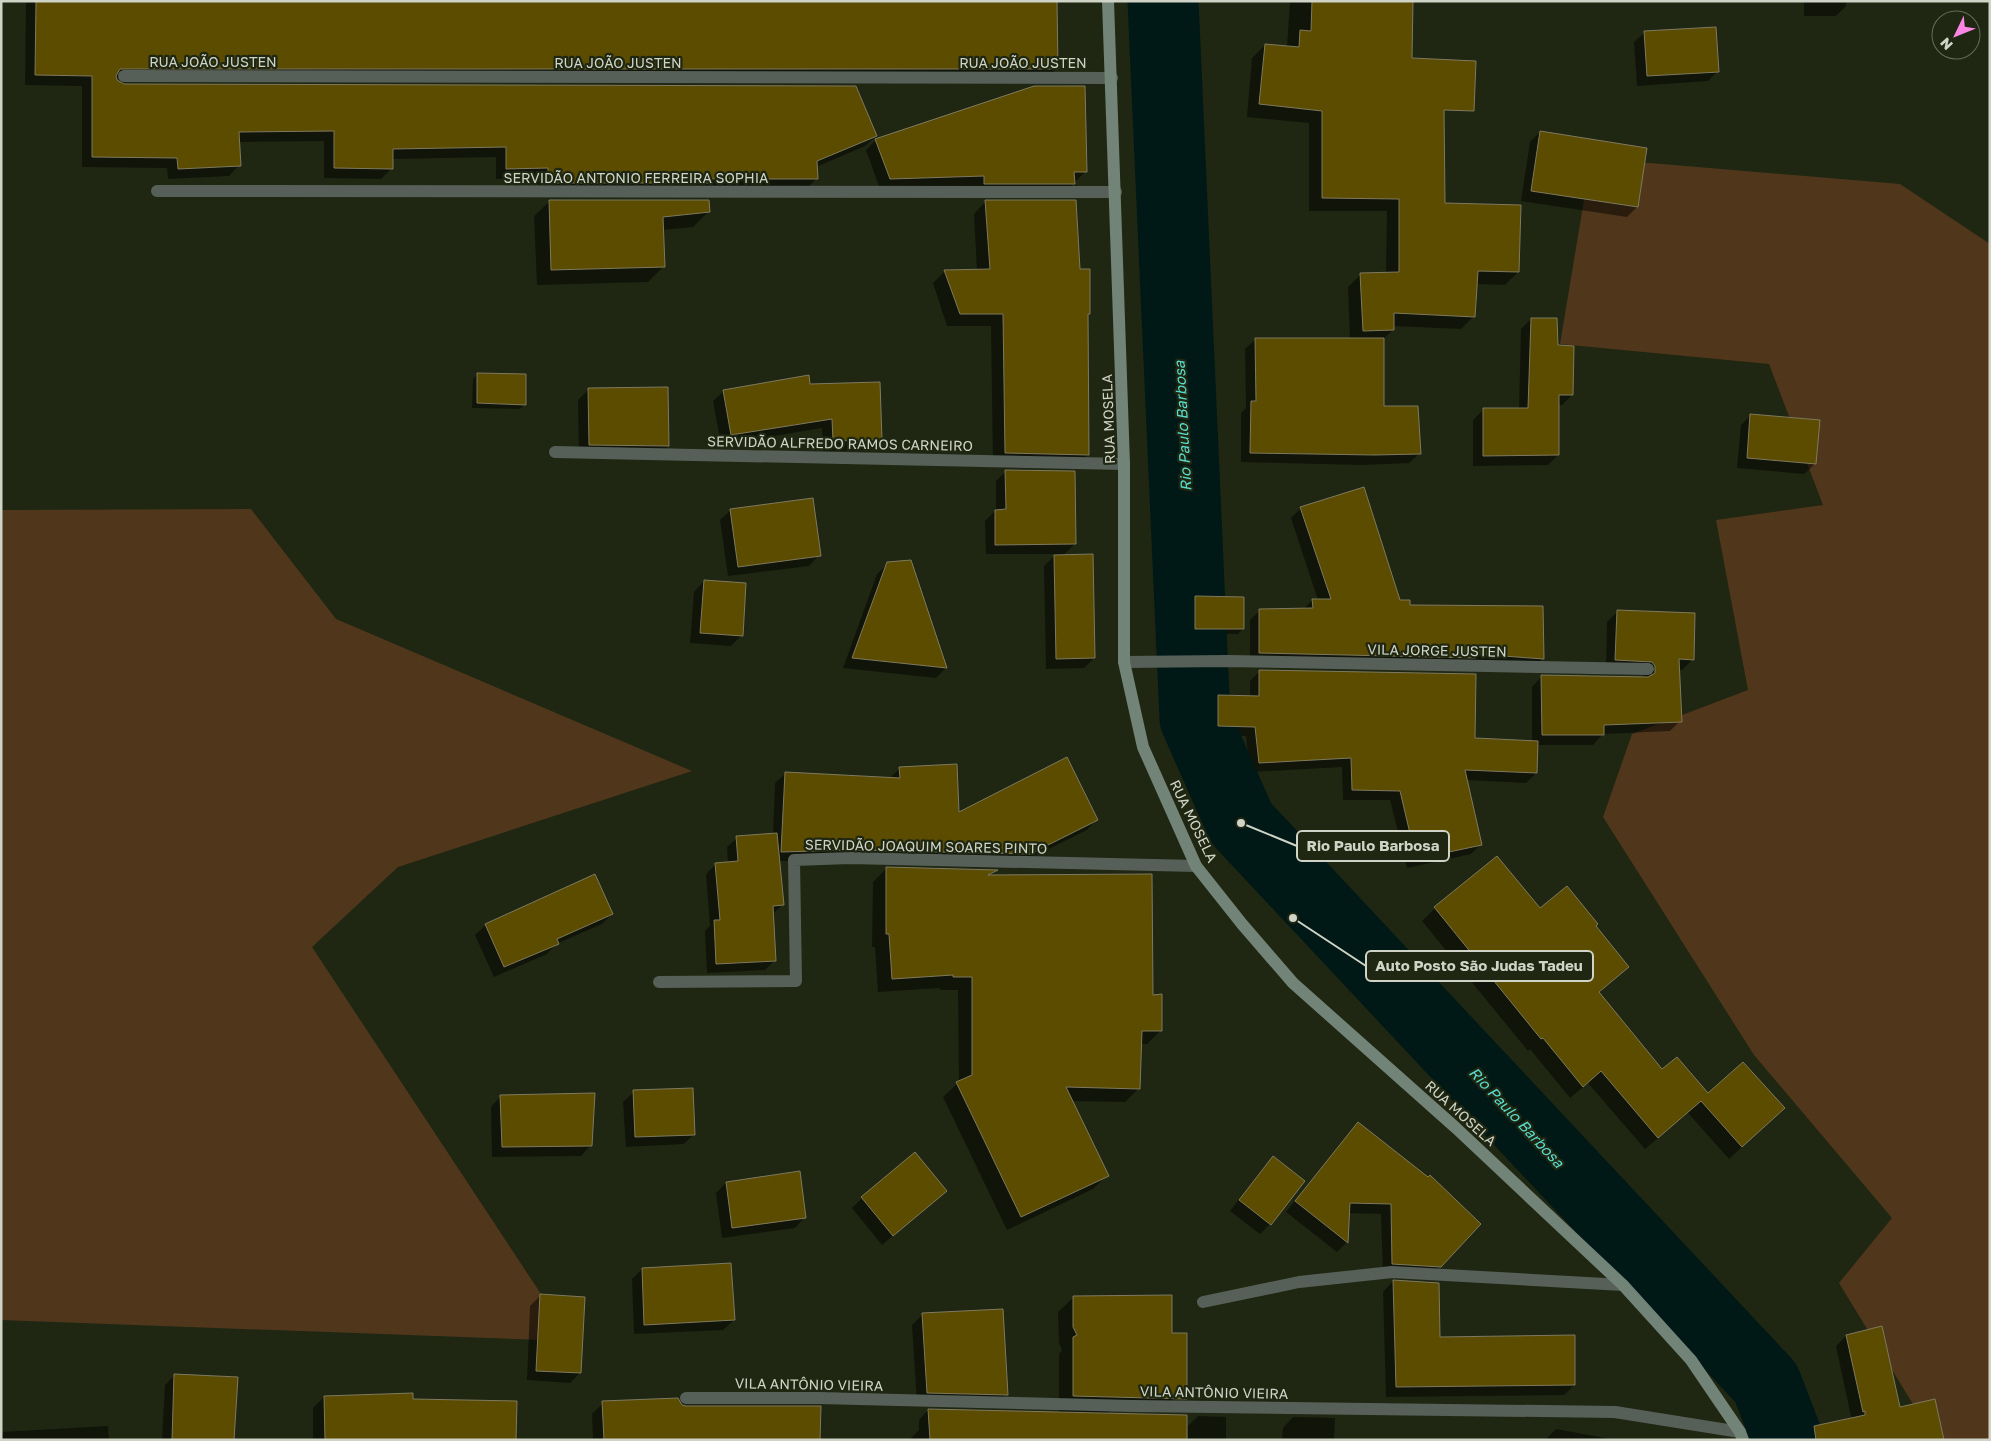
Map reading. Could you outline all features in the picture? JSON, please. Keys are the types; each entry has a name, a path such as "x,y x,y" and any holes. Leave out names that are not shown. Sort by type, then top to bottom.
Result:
{"street":[{"name":"RUA MOSELA","path":"1108,1 1124,464 1124,662 1143,747 1196,866 1242,924 1293,983 1456,1128 1623,1285 1691,1360 1741,1436"}],"lane":[{"name":"RUA JOÃO JUSTEN","path":"124,76 1112,78"},
{"name":"SERVIDÃO ANTONIO FERREIRA SOPHIA","path":"156,192 1116,192"},
{"name":"SERVIDÃO ALFREDO RAMOS CARNEIRO","path":"555,452 1124,464"},
{"name":"VILA JORGE JUSTEN","path":"1124,662 1227,661 1648,669"},
{"name":"SERVIDÃO JOAQUIM SOARES PINTO","path":"659,982 796,981 794,860 850,858 1196,866"},
{"path":"1202,1302 1299,1282 1392,1272 1623,1285"},
{"name":"VILA ANTÔNIO VIEIRA","path":"686,1398 819,1398 1132,1406 1616,1412 1741,1436"}],"shaded area":[{"path":"1591,158 1900,184 1990,244 1990,1440 1935,1440 1839,1283 1892,1218 1754,1055 1603,817 1632,734 1748,690 1716,520 1823,505 1769,364 1560,344"},
{"path":"251,509 336,619 692,771 398,867 312,947 572,1341 1,1320 1,510"}],"building":[{"path":"36,1 1057,1 1058,69 120,69 116,76 117,80 124,84 856,86 877,136 817,161 818,179 709,179 709,183 548,183 548,168 506,169 506,147 393,149 393,169 334,168 334,131 239,132 241,166 178,169 177,158 92,157 92,76 35,75"},
{"path":"1312,1 1413,1 1412,58 1476,61 1474,111 1444,110 1445,203 1521,205 1519,272 1478,271 1475,317 1394,313 1394,330 1363,331 1360,273 1399,272 1399,199 1322,198 1322,111 1259,104 1265,44 1299,47 1300,30 1311,31"},
{"path":"1716,27 1719,72 1647,76 1644,31"},
{"path":"1034,86 1085,86 1087,172 1074,172 1075,184 984,184 984,176 890,179 875,139"},
{"path":"1540,131 1647,148 1638,207 1531,191"},
{"path":"549,200 709,200 710,212 663,217 665,267 551,270"},
{"path":"985,200 1076,200 1080,269 1090,269 1090,314 1088,314 1089,455 1005,453 1003,314 960,314 944,270 990,269"},
{"path":"1531,318 1557,318 1558,345 1574,346 1573,395 1559,395 1559,455 1483,456 1483,408 1528,408"},
{"path":"1255,338 1384,338 1384,406 1418,406 1421,454 1250,453 1251,401 1256,401"},
{"path":"477,373 526,374 526,405 477,403"},
{"path":"809,375 810,384 880,382 882,440 833,441 832,419 731,435 723,390"},
{"path":"668,387 669,446 589,445 588,388"},
{"path":"1750,414 1820,420 1816,464 1747,458"},
{"path":"1005,470 1075,471 1076,544 995,545 995,510 1006,509"},
{"path":"1364,487 1400,600 1410,600 1410,605 1543,606 1544,659 1476,654 1476,658 1259,653 1259,609 1313,608 1312,599 1331,599 1300,507"},
{"path":"813,498 821,556 738,567 730,509"},
{"path":"1093,554 1095,658 1056,659 1054,555"},
{"path":"911,560 947,668 852,658 887,562"},
{"path":"704,580 746,583 743,636 700,633"},
{"path":"1195,596 1244,597 1244,629 1195,629"},
{"path":"1617,610 1695,613 1694,660 1679,659 1682,722 1604,725 1604,735 1542,735 1541,675 1648,677 1655,673 1655,666 1652,662 1615,660"},
{"path":"1259,670 1476,674 1475,738 1538,741 1537,773 1465,770 1482,845 1416,859 1400,791 1352,790 1351,758 1259,763 1255,727 1218,726 1218,695 1259,696"},
{"path":"1067,757 1098,820 1030,854 850,850 781,852 785,772 900,778 899,767 957,764 959,812"},
{"path":"777,833 784,905 773,906 776,961 716,964 714,920 720,920 715,863 738,861 736,836"},
{"path":"1497,856 1540,908 1567,886 1598,924 1596,926 1629,967 1599,992 1662,1069 1677,1057 1708,1093 1743,1062 1785,1108 1742,1147 1701,1101 1658,1138 1601,1071 1583,1087 1543,1038 1541,1039 1434,907"},
{"path":"886,867 998,870 988,875 1152,874 1153,995 1162,994 1162,1031 1142,1031 1140,1089 1066,1087 1109,1176 1021,1217 956,1082 972,1075 972,977 953,977 953,975 892,979 889,934 886,934"},
{"path":"595,874 613,914 557,939 559,944 504,967 485,924"},
{"path":"693,1088 695,1135 635,1137 633,1090"},
{"path":"595,1093 592,1146 502,1147 500,1095"},
{"path":"1358,1122 1428,1177 1430,1175 1481,1224 1441,1267 1392,1264 1391,1204 1350,1203 1348,1243 1295,1201"},
{"path":"915,1152 947,1191 893,1236 861,1197"},
{"path":"1273,1156 1305,1181 1271,1225 1239,1200"},
{"path":"800,1171 806,1218 732,1228 726,1182"},
{"path":"731,1263 735,1320 644,1325 642,1268"},
{"path":"1393,1280 1439,1283 1440,1337 1575,1335 1575,1385 1396,1387"},
{"path":"540,1294 585,1297 581,1373 536,1371"},
{"path":"1172,1295 1172,1333 1187,1333 1187,1399 1073,1396 1073,1337 1077,1335 1073,1327 1073,1296"},
{"path":"1003,1309 1008,1395 927,1393 922,1313"},
{"path":"1882,1326 1900,1407 1935,1399 1944,1440 1816,1440 1814,1426 1865,1415 1846,1335"},
{"path":"174,1374 238,1377 234,1440 172,1440"},
{"path":"413,1393 413,1399 517,1401 516,1440 325,1440 324,1396"},
{"path":"678,1398 682,1405 686,1406 821,1406 820,1440 604,1440 602,1401"},
{"path":"928,1409 1187,1415 1187,1440 930,1440"}],"waterway":[{"name":"Rio Paulo Barbosa","path":"1163,1 1195,719 1241,823 1766,1383 1788,1440"}],"place":[{"name":"Rio Paulo Barbosa","path":"1241,823"},
{"name":"Auto Posto São Judas Tadeu","path":"1293,918"}]}
